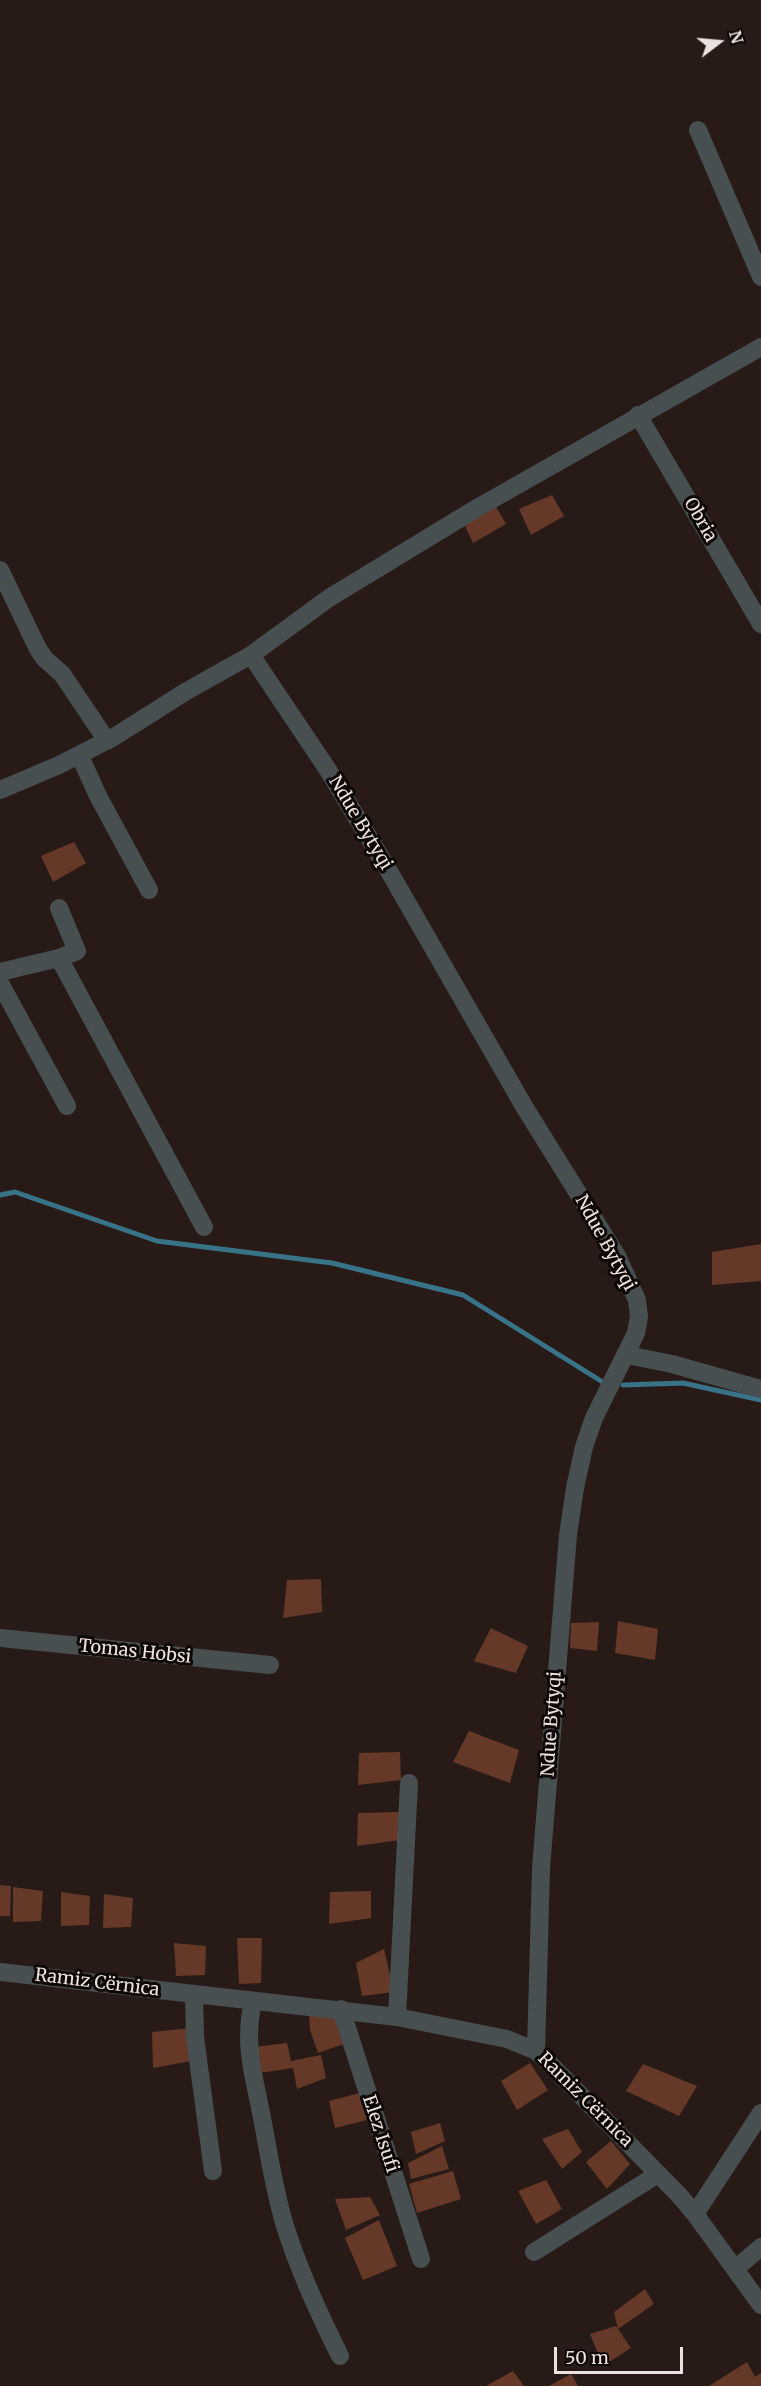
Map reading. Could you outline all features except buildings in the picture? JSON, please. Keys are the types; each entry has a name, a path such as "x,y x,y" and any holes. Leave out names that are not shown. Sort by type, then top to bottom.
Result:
{"street":[{"path":"698,130 761,277"},
{"path":"0,790 80,756 107,741 185,692 251,655 329,598 477,508 761,347"},
{"name":"Obria","path":"638,415 761,624"},
{"path":"0,570 38,649 45,659 62,674 107,741"},
{"name":"Ndue Bytyqi","path":"251,655 340,789 392,875 514,1089 617,1256 637,1300 639,1317 636,1333 594,1418 584,1447 568,1535 542,1858 536,2051"},
{"path":"80,756 98,796 149,890"},
{"path":"0,972 59,958 77,951 59,908"},
{"path":"59,958 204,1227"},
{"path":"0,983 67,1106"},
{"path":"627,1355 672,1364 761,1389"},
{"name":"Tomas Hobsi","path":"0,1638 270,1665"},
{"path":"398,2017 409,1783"},
{"name":"Ramiz Cërnica","path":"0,1972 341,2009 482,2032 522,2044 536,2051 695,2214 761,2305"},
{"path":"194,1994 195,2037 213,2171"},
{"path":"253,2001 248,2023 250,2065 266,2136 273,2182 296,2259 340,2356"},
{"name":"Elez Isufi","path":"341,2009 421,2259"},
{"path":"695,2214 761,2113"},
{"path":"534,2252 658,2174"},
{"path":"735,2269 761,2247"}],"waterway":[{"path":"0,1195 15,1192 157,1241 332,1263 463,1295 601,1381"},
{"path":"623,1385 683,1383 761,1400"}]}
